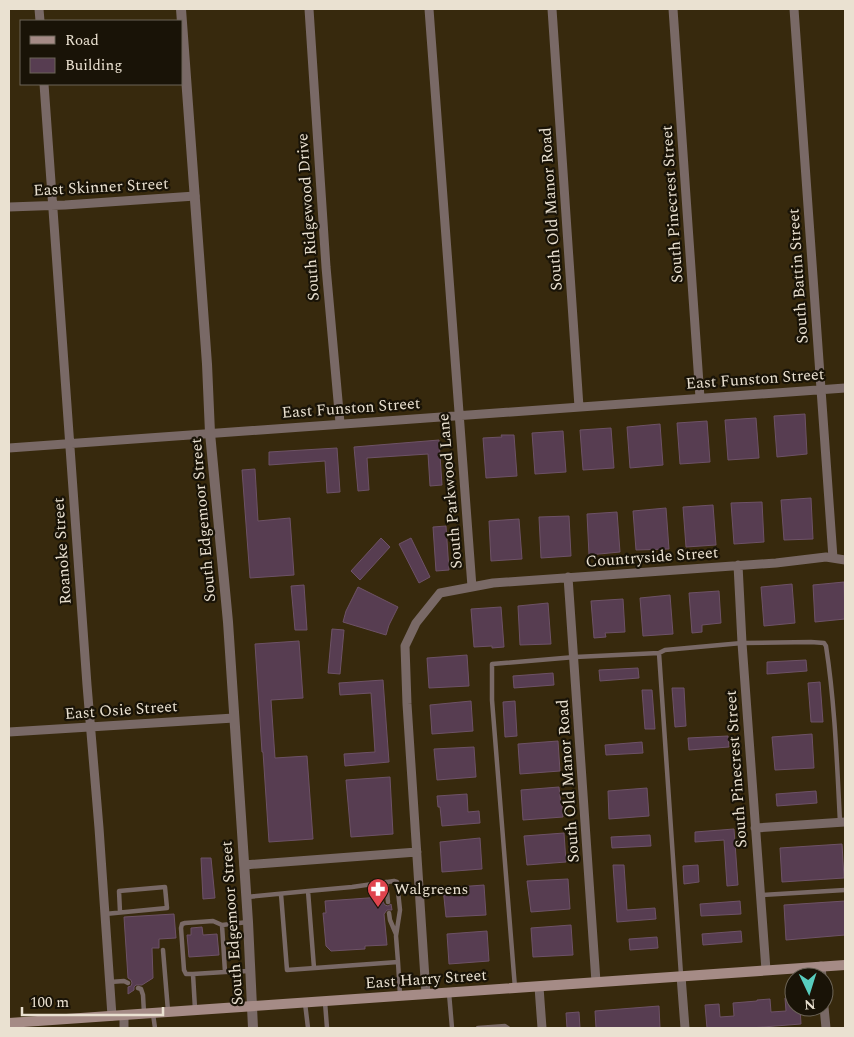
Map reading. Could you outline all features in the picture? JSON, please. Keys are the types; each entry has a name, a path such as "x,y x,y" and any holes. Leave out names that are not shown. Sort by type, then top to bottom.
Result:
{"main road":[{"name":"East Harry Street","path":"9,1023 766,970 784,971"}],"street":[{"name":"South Ridgewood Drive","path":"309,9 326,267 340,424"},
{"name":"South Parkwood Lane","path":"426,994 406,704 405,646 416,623 440,593 472,587 429,9"},
{"name":"South Old Manor Road","path":"552,9 579,407"},
{"name":"South Pinecrest Street","path":"673,9 700,398"},
{"name":"South Battin Street","path":"794,9 833,558"},
{"name":"South Edgemoor Street","path":"182,22 207,364 210,433 228,622 248,922 253,1028"},
{"name":"Roanoke Street","path":"44,85 112,1016"},
{"name":"East Skinner Street","path":"9,207 53,206 195,196"},
{"name":"East Funston Street","path":"9,448 845,388"},
{"path":"833,558 845,560"},
{"name":"Countryside Street","path":"472,587 493,583 833,558"},
{"name":"South Pinecrest Street","path":"738,566 766,970"},
{"name":"South Old Manor Road","path":"568,577 596,982"},
{"name":"East Osie Street","path":"9,732 234,718"},
{"path":"755,828 843,822"},
{"path":"244,866 417,852"},
{"path":"681,976 685,1028"},
{"path":"539,987 542,1028"},
{"path":"124,1016 124,1028"}],"lane":[{"path":"515,988 492,700 492,664 574,657 659,653 665,650 742,644 824,643 830,671 843,822"},
{"path":"659,653 681,976"},
{"path":"386,882 388,902"},
{"path":"246,897 397,882 400,910 396,936 400,996"},
{"path":"105,914 167,908 165,888 119,891 120,912"},
{"path":"760,895 845,890"},
{"path":"308,891 314,968"},
{"path":"281,894 286,968 288,970 398,962"},
{"path":"389,913 396,936"},
{"path":"248,922 222,925 213,921 182,924 181,928 184,970 186,974 250,971"},
{"path":"222,925 225,972"},
{"path":"163,950 168,1012"},
{"path":"193,974 196,1011"},
{"path":"109,982 128,983"},
{"path":"138,988 141,989 155,1028"},
{"path":"449,993 452,1028"},
{"path":"325,1001 327,1028"},
{"path":"305,1003 308,1028"},
{"path":"479,1028 505,1026 508,1028"}],"building":[{"path":"805,414 807,454 777,457 774,416"},
{"path":"756,418 759,458 728,460 725,420"},
{"path":"707,421 710,462 680,464 677,423"},
{"path":"660,424 663,465 630,468 627,427"},
{"path":"611,428 614,468 583,470 580,430"},
{"path":"563,431 566,472 535,474 532,433"},
{"path":"501,435 514,435 517,476 486,478 483,438 502,437"},
{"path":"439,440 442,485 430,486 428,454 367,458 369,490 358,491 354,447"},
{"path":"337,448 340,492 327,493 325,461 269,465 269,452"},
{"path":"255,469 258,521 290,518 294,575 250,578 242,470"},
{"path":"811,498 813,539 784,540 781,500"},
{"path":"762,502 764,542 734,544 731,503"},
{"path":"713,505 716,545 686,547 683,507"},
{"path":"666,508 669,549 636,550 633,511"},
{"path":"617,512 620,552 589,555 587,514"},
{"path":"569,516 571,556 541,558 539,517"},
{"path":"519,519 522,559 491,561 489,521"},
{"path":"446,526 449,570 436,571 433,527"},
{"path":"381,538 390,547 360,580 351,571"},
{"path":"411,538 430,577 419,583 399,544"},
{"path":"844,582 845,619 815,622 813,585"},
{"path":"792,584 795,623 764,626 761,587"},
{"path":"304,585 307,630 295,630 291,586"},
{"path":"358,587 398,607 386,635 343,622 346,611"},
{"path":"719,591 721,623 702,625 702,632 692,633 689,593"},
{"path":"670,595 673,634 643,636 640,598"},
{"path":"623,599 625,632 605,633 606,637 594,638 591,601"},
{"path":"548,603 551,644 520,645 518,606"},
{"path":"501,607 504,647 474,647 471,609"},
{"path":"332,629 344,630 340,674 328,673"},
{"path":"299,641 303,698 271,700 275,758 307,756 313,839 269,842 255,644"},
{"path":"467,655 469,686 429,688 427,658"},
{"path":"806,660 807,671 767,674 767,662"},
{"path":"638,668 639,678 600,681 599,670"},
{"path":"553,673 554,685 514,688 513,676"},
{"path":"383,680 389,762 345,766 344,754 375,752 371,693 340,695 339,683"},
{"path":"820,682 823,722 811,722 808,683"},
{"path":"672,688 684,688 686,726 675,727"},
{"path":"642,690 652,690 655,729 645,729"},
{"path":"471,701 473,731 432,734 430,705"},
{"path":"515,701 517,736 505,737 503,702"},
{"path":"812,734 814,768 775,770 772,737"},
{"path":"728,736 729,747 689,750 688,738"},
{"path":"558,741 560,771 520,774 518,744"},
{"path":"642,742 643,753 606,755 605,745"},
{"path":"474,747 476,777 437,780 434,749"},
{"path":"390,777 393,834 351,837 346,780"},
{"path":"559,787 563,817 523,820 521,790"},
{"path":"647,788 649,816 609,819 608,791"},
{"path":"816,791 817,803 777,806 776,794"},
{"path":"467,794 468,812 479,811 480,823 442,826 437,796"},
{"path":"734,829 738,885 727,886 724,840 695,842 695,832"},
{"path":"564,833 566,862 527,865 524,836"},
{"path":"650,835 651,846 612,848 611,837"},
{"path":"480,838 482,869 442,872 440,842"},
{"path":"842,844 844,878 782,882 780,848"},
{"path":"201,858 211,858 215,898 203,899"},
{"path":"613,865 624,865 627,910 655,908 656,919 617,922"},
{"path":"698,865 699,882 684,884 683,866"},
{"path":"568,879 570,909 531,912 527,881"},
{"path":"484,885 486,915 446,917 443,888"},
{"name":"Walgreens","path":"382,897 385,905 391,904 392,910 387,910 384,914 387,945 365,946 365,949 331,951 326,946 323,913 326,913 325,901"},
{"path":"740,901 741,914 701,916 700,904"},
{"path":"845,901 845,935 786,940 784,905"},
{"path":"174,914 176,938 159,939 159,948 152,948 153,978 142,985 136,985 134,990 128,994 128,987 132,983 128,978 124,917"},
{"path":"571,925 573,955 533,957 531,928"},
{"path":"202,927 203,935 217,934 219,955 189,957 187,935 191,935 191,928"},
{"path":"487,931 489,961 449,964 447,934"},
{"path":"741,931 742,942 703,945 702,934"},
{"path":"657,937 658,948 630,950 629,939"},
{"path":"770,999 771,1012 784,1011 784,1017 801,1017 801,1024 750,1028 707,1028 705,1005 719,1004 720,1017 734,1016 733,1003"},
{"path":"659,1006 660,1028 596,1028 595,1011"},
{"path":"579,1012 580,1028 567,1028 566,1013"}],"place":[{"name":"Walgreens","path":"378,908"}]}
